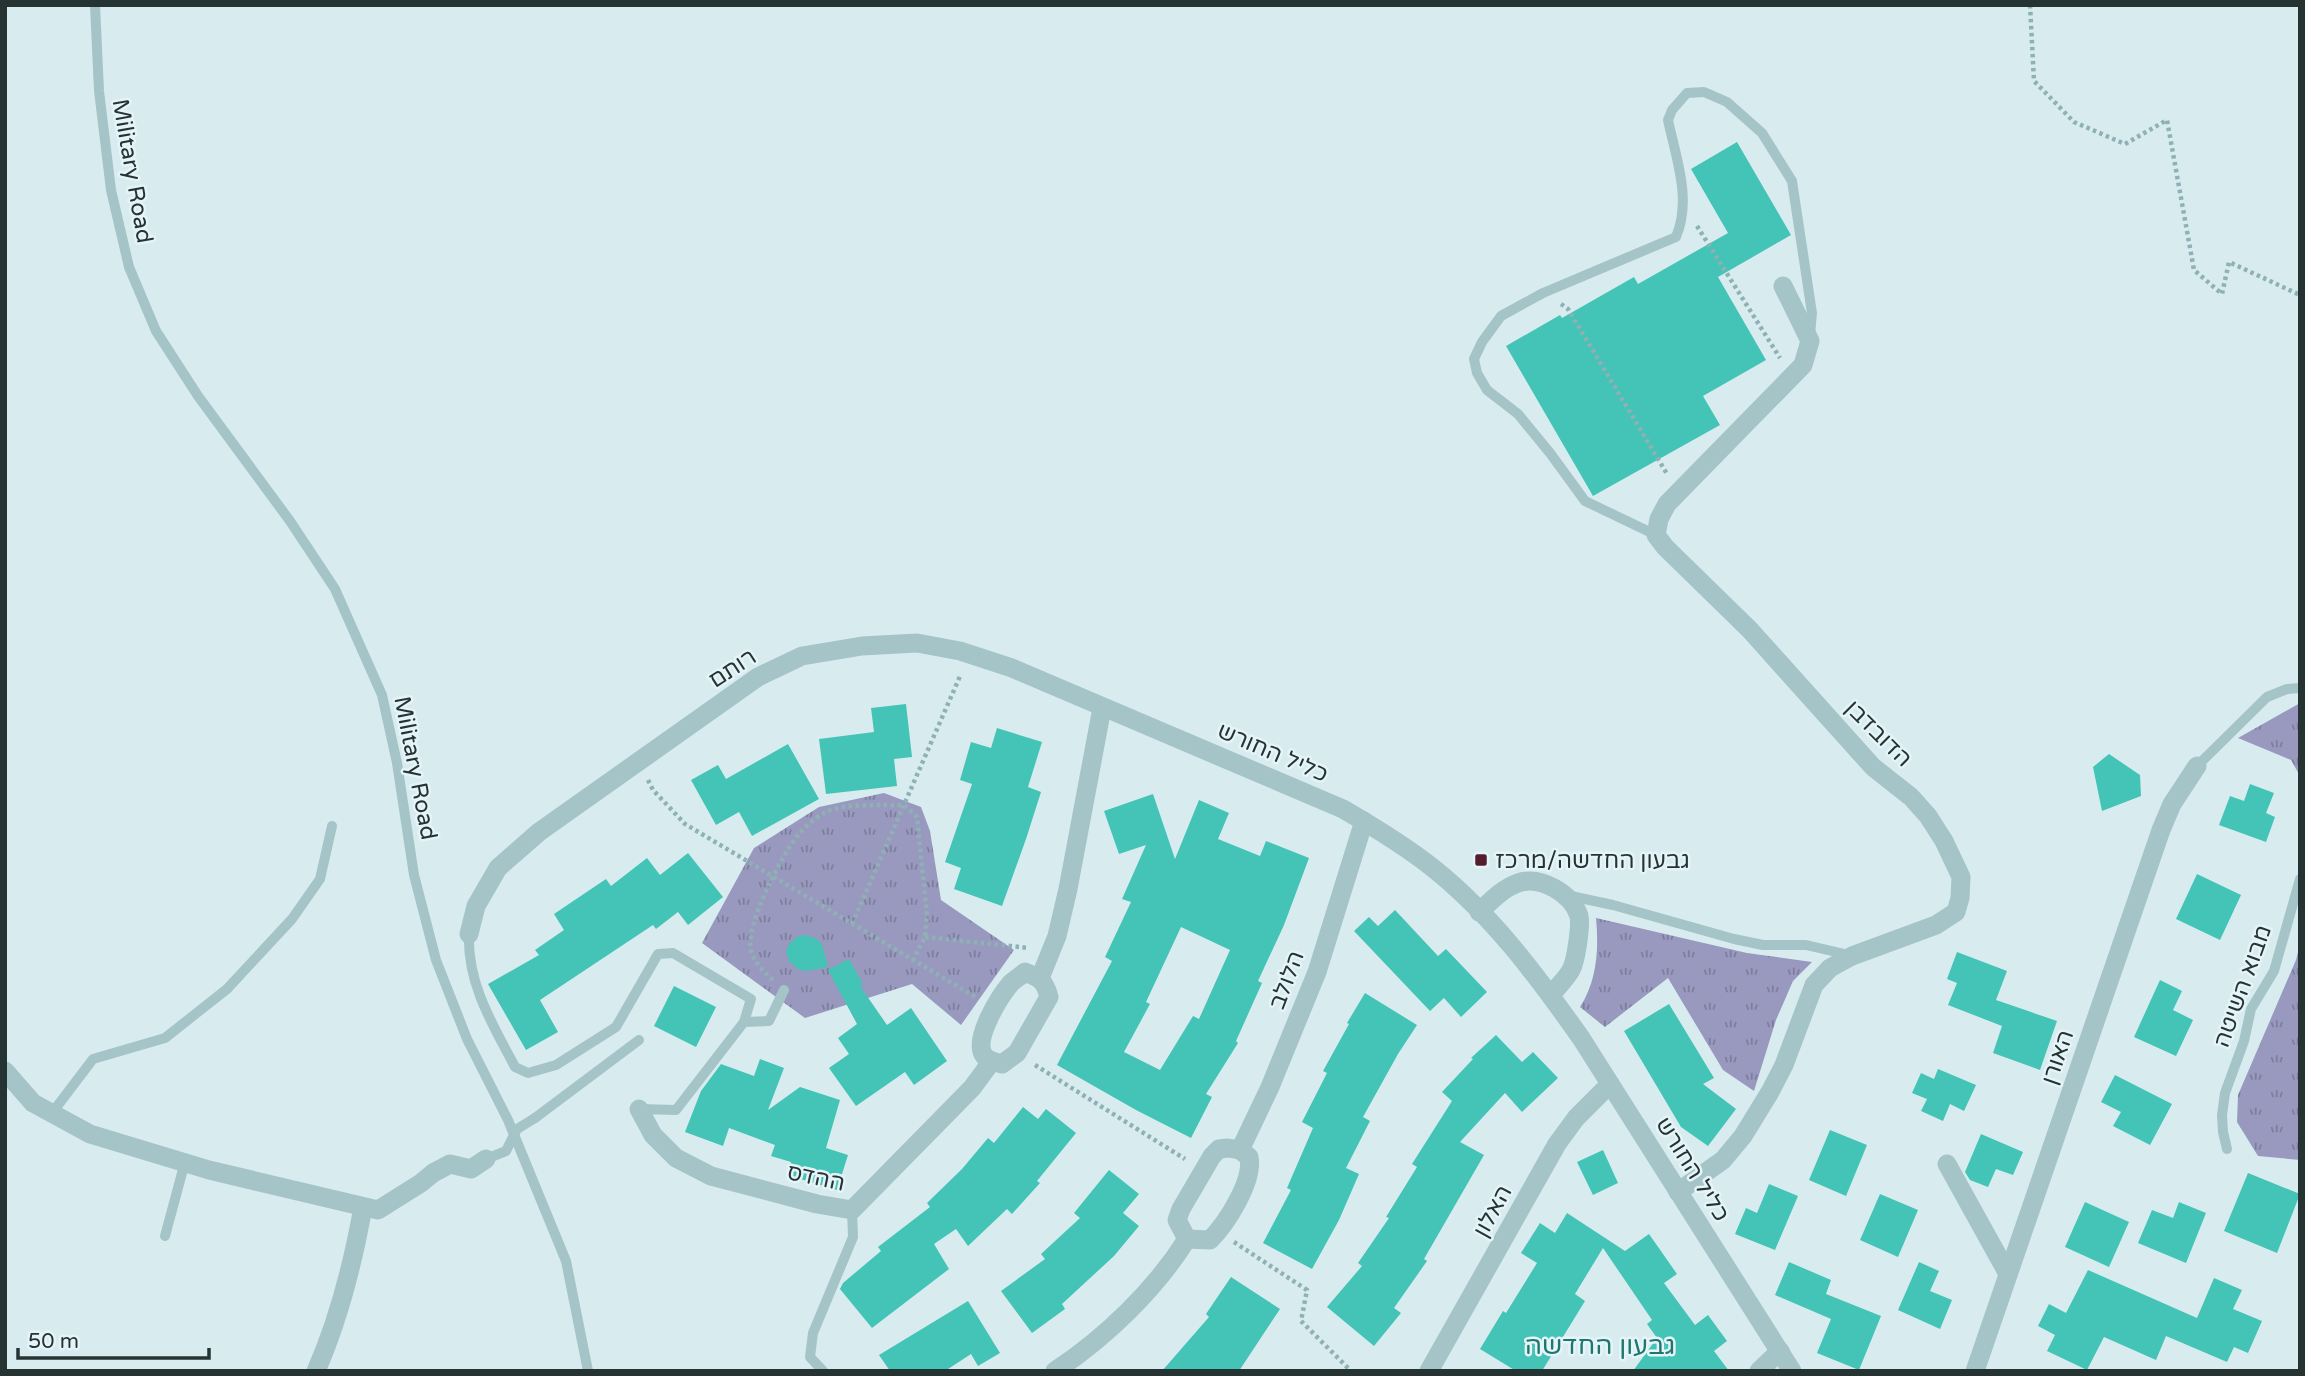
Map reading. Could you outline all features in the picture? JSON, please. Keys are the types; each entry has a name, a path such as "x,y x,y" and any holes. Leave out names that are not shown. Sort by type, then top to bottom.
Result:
{"street":[{"path":"1656,535 1662,512 1678,493 1803,365 1810,341 1783,286"},
{"name":"הדובדבן","path":"1656,535 1699,582 1750,630 1855,749 1928,816 1944,841 1961,877 1956,912 1936,925 1852,956 1830,968 1814,985 1784,1065 1743,1136 1723,1160 1678,1192"},
{"name":"רותם","path":"469,934 476,906 499,868 539,832 758,677 802,656 862,646 917,643 970,654 1012,668 1102,708"},
{"path":"1040,978 1056,936 1068,889 1102,708"},
{"name":"כליל החורש","path":"1102,708 1343,808 1391,837 1434,869 1479,912 1511,945 1551,995 1792,1371"},
{"name":"האורן","path":"1975,1371 2161,830 2172,804 2197,766"},
{"name":"הלולב","path":"1240,1150 1270,1087 1317,972 1364,821"},
{"path":"1479,912 1498,895 1520,882 1543,883 1566,895 1579,917 1577,945 1572,968 1551,995"},
{"path":"1025,972 1040,978 1046,984 1049,997 1017,1053 1002,1064 992,1061 982,1052 981,1038 984,1028 1012,982 1025,972"},
{"name":"ההדס","path":"639,1109 653,1135 676,1158 711,1176 817,1204 852,1210 972,1088 992,1061"},
{"path":"5,1071 33,1104 90,1134 185,1162 378,1210 450,1164 471,1169 486,1159"},
{"name":"האלון","path":"1429,1371 1557,1144 1576,1118 1610,1084"},
{"path":"1219,1149 1240,1150 1249,1157 1249,1179 1218,1232 1210,1240 1187,1239 1177,1220 1203,1171 1219,1149"},
{"path":"1947,1164 2008,1274"},
{"path":"316,1371 327,1345 355,1253 363,1207"},
{"path":"1055,1371 1088,1349 1133,1305 1187,1239"},
{"path":"1759,1371 1780,1351"}],"lane":[{"name":"Military Road","path":"95,5 99,91 111,190 129,267 156,331 191,386 290,521 335,589 382,695 397,763 414,876 436,960 467,1039 508,1120 566,1261 588,1371"},
{"path":"1656,535 1585,501 1518,414 1487,390 1477,373 1474,359 1482,342 1502,316 1543,293 1676,237 1684,206 1668,120 1672,110 1687,93 1704,92 1727,102 1762,133 1792,181 1812,313 1810,341"},
{"path":"2197,766 2267,697 2287,689 2300,688"},
{"path":"52,1113 93,1059 165,1038 227,989 292,919 320,879 332,827"},
{"name":"מבוא השיטה","path":"2227,1149 2222,1132 2225,1093 2244,1041 2251,1009 2274,971 2300,879"},
{"path":"1566,895 1613,905 1734,939 1763,945 1806,945 1852,956"},
{"path":"469,934 468,957 478,993 516,1068 528,1073 556,1065 616,1027 658,954 673,953 751,999 744,1022 676,1110 639,1109"},
{"path":"744,1022 769,1021 785,990"},
{"path":"486,1159 506,1151 517,1129 639,1040"},
{"path":"165,1236 185,1162"},
{"path":"823,1371 810,1357 813,1333 853,1237 852,1210"}],"path":[{"path":"2030,5 2034,81 2074,122 2125,144 2167,120 2194,270 2222,294 2229,262 2300,295"},
{"path":"1684,206 1792,376"},
{"path":"1543,293 1568,309 1678,493"},
{"path":"852,923 970,654"},
{"path":"639,761 653,790 685,824 995,1009"},
{"path":"785,990 759,967 750,948 752,924 773,876 799,834 825,813 844,807 904,805 917,817 922,845 927,915 925,937 913,960"},
{"path":"925,937 1051,950"},
{"path":"1017,1053 1203,1171"},
{"path":"1218,1232 1307,1290 1301,1321 1352,1371"}],"green space":[{"path":"2300,703 2300,776 2291,760 2238,738"},
{"path":"884,793 921,807 930,831 941,900 1014,950 961,1025 912,984 805,1018 702,943 754,848 819,807"},
{"path":"1596,918 1747,953 1812,962 1793,981 1776,1020 1754,1091 1723,1070 1668,978 1605,1027 1580,1007 1586,997 1596,964"},
{"path":"2300,944 2300,1160 2258,1156 2237,1122 2238,1095 2296,960"}],"building":[{"path":"1737,142 1791,235 1718,277 1766,360 1703,396 1720,425 1593,496 1506,346 1634,277 1638,284 1728,233 1691,169"},
{"path":"906,704 912,757 894,759 897,786 826,794 819,739 874,732 871,708"},
{"path":"997,728 1042,742 1028,787 1041,792 1002,906 954,889 961,868 945,862 972,784 960,780 971,742 991,748"},
{"path":"788,744 819,799 752,836 739,812 716,825 691,780 718,765 726,779"},
{"path":"2109,754 2140,775 2141,796 2102,811 2093,767"},
{"path":"2250,784 2274,793 2266,813 2275,817 2266,842 2219,825 2230,796 2244,801"},
{"path":"1153,794 1175,859 1199,800 1229,813 1218,839 1260,856 1266,841 1309,858 1284,925 1258,981 1262,983 1236,1041 1238,1043 1206,1094 1212,1097 1191,1138 1057,1065 1112,961 1105,957 1131,902 1122,899 1146,845 1119,854 1104,811","holes":["1181,927 1230,950 1199,1019 1193,1016 1160,1070 1124,1052 1150,1004 1146,1002"]},
{"path":"688,853 723,897 688,925 678,912 656,929 653,925 540,1000 558,1032 526,1050 488,984 539,955 535,950 564,930 554,914 606,879 611,886 647,858 660,875"},
{"path":"2197,874 2241,895 2220,940 2176,919"},
{"path":"1395,910 1438,956 1446,949 1487,992 1461,1017 1444,998 1430,1011 1354,931 1369,917 1378,926"},
{"path":"805,935 817,939 822,945 828,967 799,970 789,961 786,951 790,943"},
{"path":"1957,952 2007,971 1996,1000 2057,1021 2040,1070 1993,1053 2002,1026 1948,1005 1957,983 1947,979"},
{"path":"849,959 863,984 860,986 887,1025 911,1008 947,1061 914,1085 905,1072 856,1106 829,1068 849,1054 838,1038 857,1024 828,970"},
{"path":"2160,980 2182,991 2173,1010 2193,1020 2176,1056 2134,1037"},
{"path":"674,986 716,1007 696,1047 654,1026"},
{"path":"1365,993 1417,1025 1363,1117 1370,1121 1346,1168 1359,1174 1339,1220 1312,1269 1263,1243 1291,1190 1287,1188 1313,1128 1302,1122 1327,1073 1323,1071"},
{"path":"1669,1004 1714,1078 1703,1084 1736,1109 1708,1146 1681,1127 1624,1031"},
{"path":"1496,1035 1522,1062 1533,1052 1558,1078 1522,1112 1505,1093 1460,1142 1484,1155 1424,1259 1427,1261 1394,1308 1401,1313 1374,1346 1327,1307 1362,1266 1358,1263 1389,1218 1386,1217 1417,1167 1412,1164 1452,1101 1442,1092 1473,1059 1471,1058"},
{"path":"760,1059 784,1068 768,1110 800,1087 840,1100 826,1148 848,1155 837,1190 787,1175 791,1162 771,1156 775,1145 729,1128 723,1146 685,1132 701,1091 721,1064 754,1076"},
{"path":"1938,1069 1976,1085 1964,1111 1950,1104 1943,1121 1921,1111 1927,1099 1912,1093 1921,1073 1934,1079"},
{"path":"2115,1075 2172,1104 2150,1145 2113,1126 2121,1112 2101,1102"},
{"path":"1023,1107 1038,1119 1046,1109 1076,1133 1037,1181 1040,1183 1012,1214 1007,1209 968,1246 956,1229 934,1244 949,1269 872,1328 840,1289 843,1283 881,1251 878,1247 930,1207 927,1203 962,1169 988,1138 994,1143"},
{"path":"1830,1130 1867,1145 1846,1196 1809,1180"},
{"path":"1981,1134 2023,1152 2013,1175 1996,1169 1988,1187 1970,1180 1965,1172"},
{"path":"1603,1150 1618,1183 1593,1195 1577,1162"},
{"path":"1109,1170 1139,1194 1123,1213 1139,1226 1114,1256 1062,1304 1065,1309 1032,1333 1001,1291 1045,1259 1041,1254 1080,1218 1074,1213"},
{"path":"2248,1173 2300,1194 2277,1253 2224,1231"},
{"path":"1769,1184 1798,1196 1775,1250 1735,1234 1746,1208 1757,1213"},
{"path":"1880,1194 1918,1210 1898,1257 1860,1240"},
{"path":"2085,1202 2129,1222 2109,1267 2065,1247"},
{"path":"2179,1202 2206,1213 2186,1263 2138,1243 2152,1210 2173,1218"},
{"path":"1567,1213 1625,1251 1649,1234 1677,1274 1664,1283 1695,1325 1708,1315 1727,1341 1714,1351 1729,1371 1633,1371 1657,1338 1647,1324 1652,1320 1603,1248 1575,1294 1585,1301 1542,1371 1516,1371 1480,1349 1537,1263 1521,1253 1540,1223 1555,1233"},
{"path":"1789,1262 1831,1280 1826,1294 1881,1316 1859,1370 1817,1353 1831,1319 1775,1295"},
{"path":"1919,1262 1939,1271 1930,1291 1952,1300 1940,1329 1898,1310"},
{"path":"2088,1270 2197,1318 2214,1278 2242,1290 2233,1309 2262,1321 2248,1353 2234,1347 2227,1362 2166,1336 2156,1360 2104,1337 2087,1370 2047,1351 2055,1335 2038,1326 2049,1304 2066,1313"},
{"path":"1231,1277 1280,1309 1239,1371 1162,1371 1209,1317 1206,1314"},
{"path":"968,1301 1000,1353 978,1366 971,1354 945,1371 890,1371 879,1355"}],"place":[{"name":"גבעון החדשה/מרכז","path":"1481,860"}],"district":[{"name":"גבעון החדשה","path":"1600,1345"}]}
